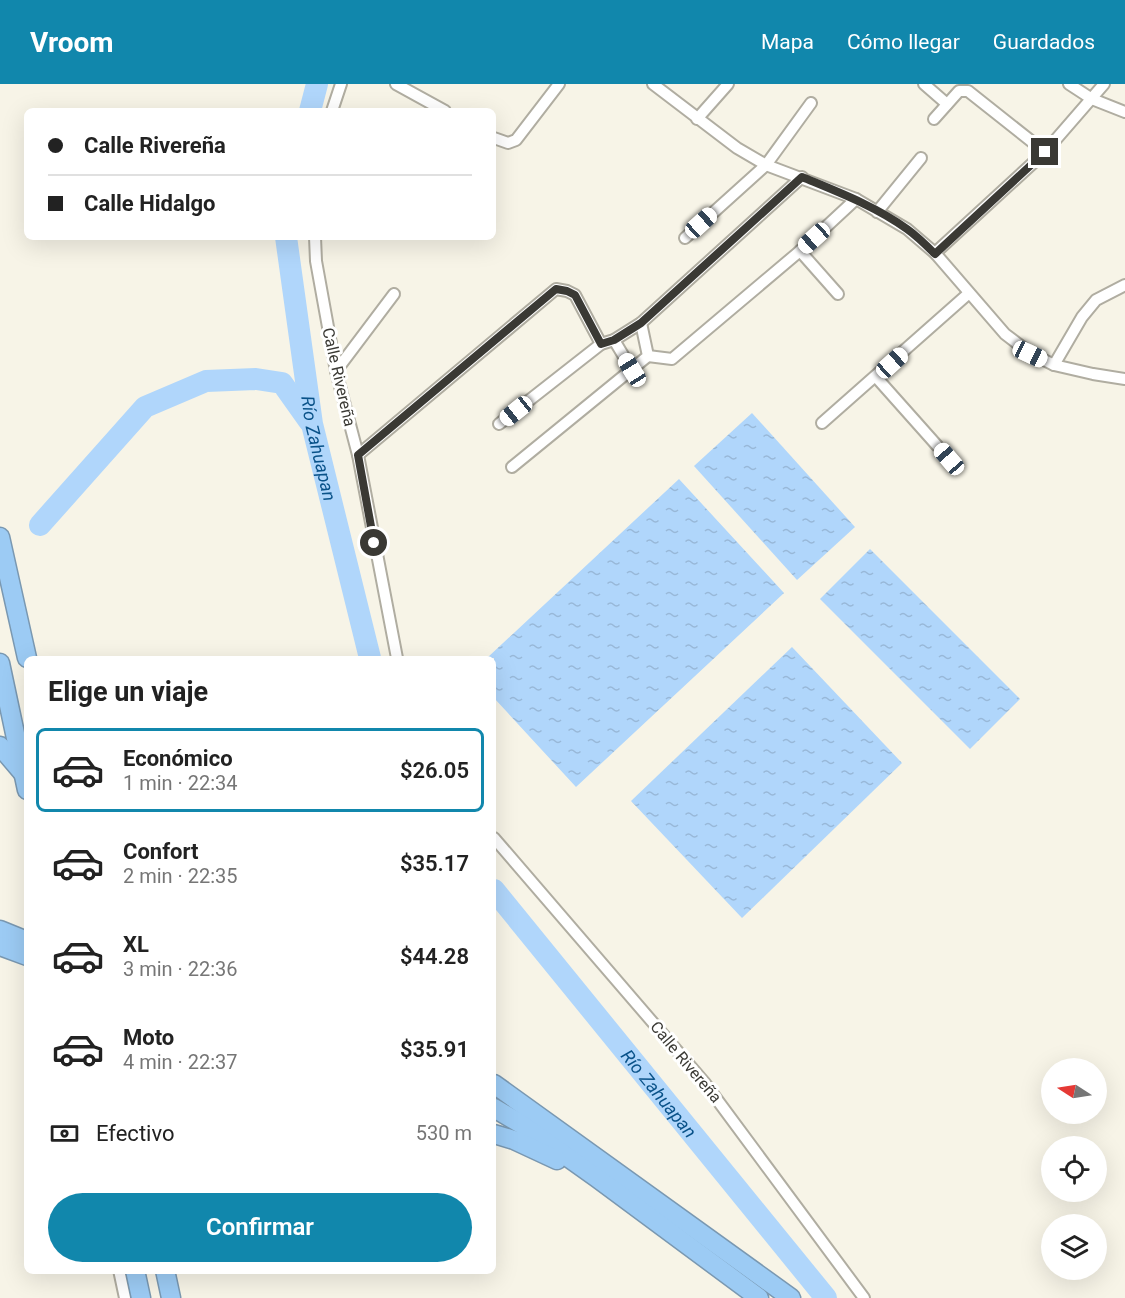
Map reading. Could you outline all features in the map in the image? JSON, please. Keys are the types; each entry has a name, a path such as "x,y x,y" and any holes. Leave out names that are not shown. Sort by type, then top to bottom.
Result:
{"highway":[{"path":"0,537 27,656"},
{"path":"0,663 24,777"},
{"path":"0,746 24,781"},
{"path":"0,930 24,940"},
{"path":"0,946 24,955"},
{"path":"496,1086 791,1298"},
{"path":"496,1092 517,1102"},
{"path":"496,1109 597,1178 758,1297"},
{"path":"496,1135 514,1140 597,1178"},
{"path":"136,1274 141,1298"},
{"path":"166,1274 171,1298"}],"street":[{"path":"333,108 341,84"},
{"path":"396,84 440,108"},
{"path":"496,139 508,143 516,140 559,84"},
{"path":"653,84 737,148 766,165 802,177 856,200 907,229 935,254 1005,334 1030,354 1086,373 1125,379"},
{"path":"697,119 728,84"},
{"path":"924,84 947,104"},
{"path":"1069,84 1092,99 1125,112"},
{"path":"935,254 1045,152 1104,84"},
{"path":"934,119 959,91 968,91 1045,152"},
{"path":"685,238 766,165 812,103"},
{"path":"877,212 921,158"},
{"path":"499,424 601,344 614,340 641,323 802,177"},
{"path":"512,467 648,356 672,359 800,251 856,200"},
{"name":"Calle Rivereña","path":"315,240 316,261 336,371 358,455 396,656"},
{"path":"800,251 838,294"},
{"path":"1054,364 1082,317 1096,300 1125,285"},
{"path":"358,455 556,289 575,295 601,344"},
{"path":"336,371 394,294"},
{"path":"822,423 968,294"},
{"path":"641,323 648,356"},
{"path":"614,340 632,370"},
{"path":"876,377 949,459"},
{"name":"Calle Rivereña","path":"496,840 704,1082 864,1298"},
{"path":"120,1274 125,1298"}],"water":[{"path":"752,413 855,527 797,580 694,466"},
{"path":"679,479 784,593 576,787 496,700 496,656 489,656"},
{"path":"870,549 1020,699 970,749 820,599"},
{"path":"792,647 902,763 742,918 631,801"}],"waterway":[{"name":"Río Zahuapan","path":"311,108 317,84"},
{"name":"Río Zahuapan","path":"286,240 312,424 370,656"},
{"path":"40,525 145,407 206,381 256,379 282,383 309,421"},
{"name":"Río Zahuapan","path":"496,892 826,1298"}],"route":[{"path":"374,543 358,455 556,289 575,295 601,344 614,340 641,323 802,177 856,200 907,229 935,254 1045,152"}]}
